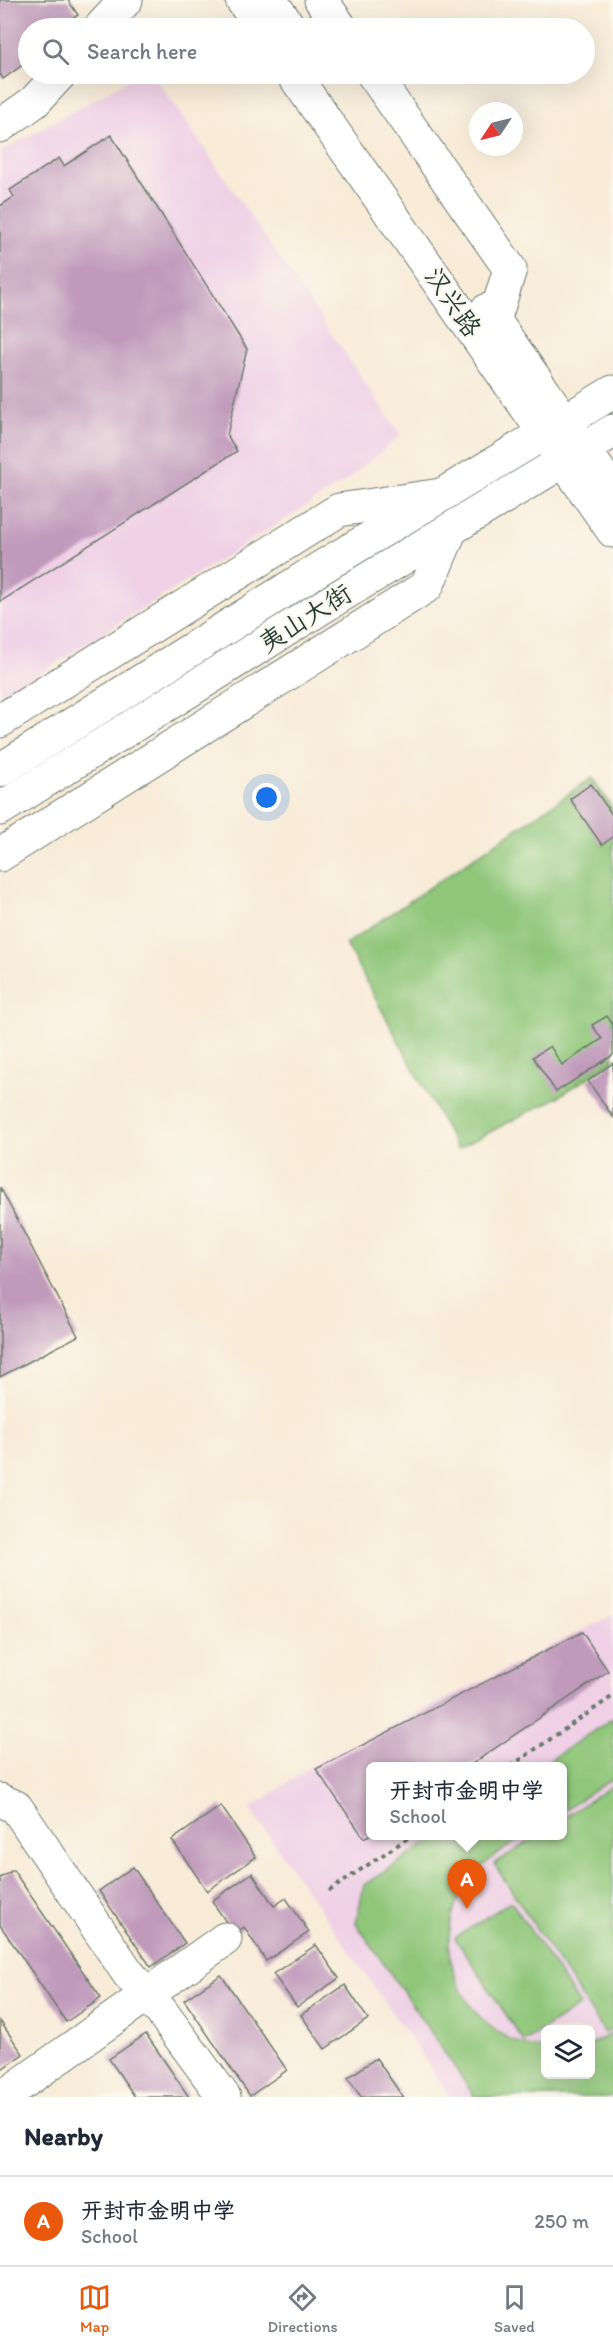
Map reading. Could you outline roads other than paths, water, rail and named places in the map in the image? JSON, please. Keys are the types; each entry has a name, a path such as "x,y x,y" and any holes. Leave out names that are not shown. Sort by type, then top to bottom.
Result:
{"street":[{"path":"109,18 126,0"},
{"path":"242,0 255,18"},
{"path":"270,0 283,18"},
{"path":"321,0 334,18"},
{"path":"0,126 34,102 51,84"},
{"name":"汉兴路","path":"301,84 574,455 613,531"},
{"name":"汉兴路","path":"329,84 494,321 555,428"},
{"path":"380,84 510,269 494,321"},
{"name":"夷山大街","path":"0,770 441,495 613,392"},
{"name":"夷山大街","path":"0,809 613,431"},
{"name":"汉兴路","path":"574,455 613,491"},
{"path":"0,722 339,510 441,495"},
{"path":"0,855 427,586 451,529"},
{"path":"0,1800 16,1808 128,1973 147,1994 224,2097"},
{"path":"3,2097 225,1939"}],"place":[{"name":"开封市金明中学","path":"467,1909"}]}
